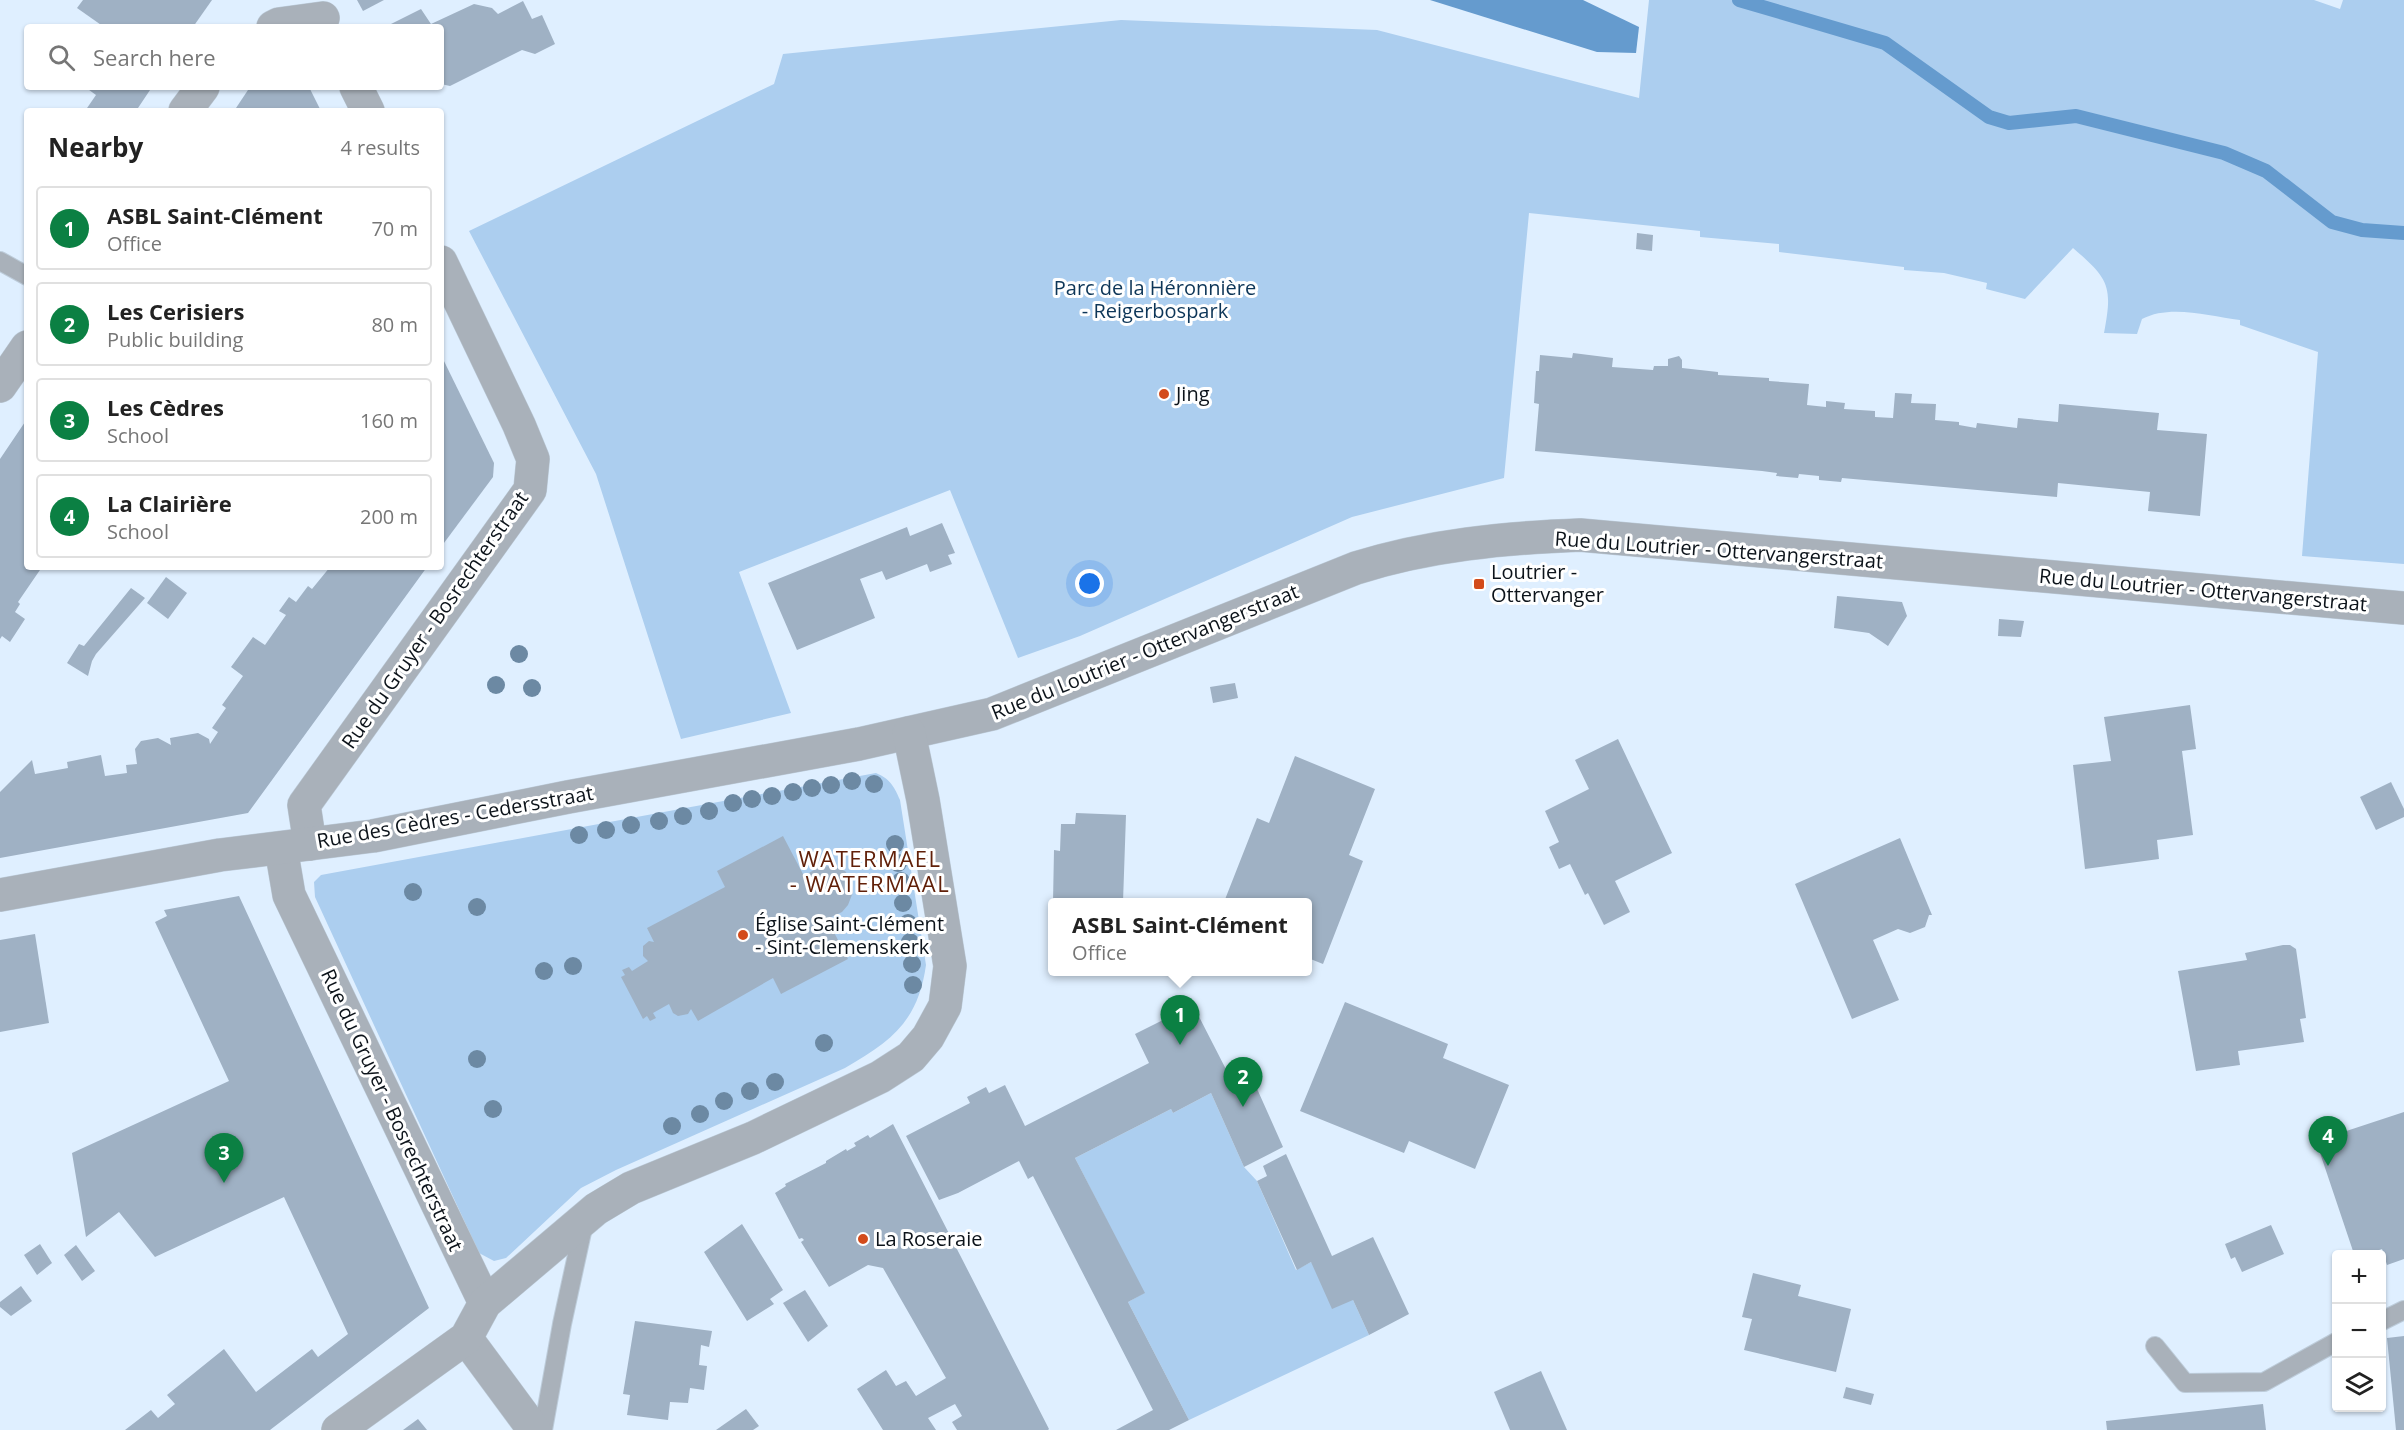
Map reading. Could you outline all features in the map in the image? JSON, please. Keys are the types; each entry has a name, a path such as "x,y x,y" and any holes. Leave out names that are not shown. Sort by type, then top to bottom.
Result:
{"street":[{"path":"279,24 322,15"},
{"path":"187,108 201,90"},
{"path":"358,90 366,108"},
{"name":"Rue du Gruyer - Bosrechterstraat","path":"444,267 533,459 530,490 304,805 295,846 289,895 485,1303"},
{"path":"0,386 24,351"},
{"name":"Rue du Loutrier - Ottervangerstraat","path":"909,733 992,714 1356,568 1420,551 1517,538 1580,535 2404,608"},
{"path":"338,1430 466,1338 485,1303 586,1217 631,1188 753,1138 880,1077 911,1057 928,1037 945,1006 950,966 923,800 909,733"},
{"name":"Rue des Cèdres - Cedersstraat","path":"0,895 220,855 373,836 909,733"},
{"path":"466,1338 534,1430"}],"lane":[{"path":"0,261 24,274"},
{"path":"543,1430 572,1275 586,1217"},
{"path":"2386,1319 2404,1310"},
{"path":"2155,1346 2185,1383 2264,1382 2332,1345"}],"green space":[{"name":"Parc de la Héronnière - Reigerbospark","path":"1649,0 2314,0 2340,9 2343,0 2404,0 2404,564 2302,556 2318,352 2240,325 2240,320 2190,312 2165,312 2142,319 2137,334 2104,333 2108,304 2105,284 2094,268 2073,248 2025,299 1986,289 1987,283 1944,273 1904,270 1904,267 1779,252 1779,244 1700,237 1700,231 1529,213 1504,478 1352,517 1080,636 1018,658 950,490 739,572 791,713 681,739 596,474 469,231 774,84 783,54 1121,20 1377,30 1639,98"},
{"path":"876,773 891,784 900,800 926,965 917,1001 900,1027 876,1048 845,1068 616,1170 581,1188 506,1258 494,1261 479,1253 315,897 314,882 321,875"},
{"path":"1211,1093 1244,1167 1257,1181 1296,1270 1311,1262 1353,1300 1369,1335 1189,1420 1128,1302 1144,1293 1075,1158 1171,1109 1173,1113"}],"shaded area":[{"path":"1430,0 1583,0 1639,27 1636,53 1597,52"}],"building":[{"path":"83,0 212,0 195,24 100,24 77,8"},
{"path":"357,0 384,0 363,11"},
{"path":"523,1 532,19 542,15 555,44 535,54 522,50 450,86 444,85 444,24 431,24 474,4 492,8 498,14"},
{"path":"421,9 431,24 391,24"},
{"path":"89,90 150,90 138,108 87,108 96,95"},
{"path":"248,90 310,90 320,108 236,108"},
{"path":"1637,233 1653,235 1652,251 1636,249"},
{"path":"1573,353 1613,358 1612,367 1653,370 1654,366 1668,366 1668,359 1679,356 1682,360 1682,368 1718,372 1718,375 1769,378 1769,381 1809,384 1807,405 1826,407 1826,401 1845,403 1844,409 1875,411 1875,417 1893,418 1895,393 1912,394 1911,403 1936,404 1935,420 1959,422 1959,425 1976,428 1977,423 2017,428 2018,418 2058,422 2059,404 2159,413 2157,430 2207,434 2200,516 2148,511 2150,492 2058,483 2057,497 1842,478 1841,482 1819,480 1819,476 1799,474 1798,478 1776,476 1777,473 1762,471 1535,451 1539,404 1534,403 1536,371 1539,371 1540,355 1572,358"},
{"path":"444,361 494,463 493,477 444,543"},
{"path":"24,423 24,570 40,570 18,602 20,604 15,612 25,619 10,642 2,636 0,639 0,459"},
{"path":"942,523 955,553 948,555 952,564 930,572 927,564 886,580 882,571 860,579 875,618 797,650 768,583 907,527 910,536"},
{"path":"328,570 425,570 248,813 0,858 0,792 32,760 35,774 68,768 67,762 101,755 105,776 127,773 126,765 137,764 135,749 141,741 158,738 171,745 170,738 198,733 209,739 210,744 218,732 212,728 226,708 222,705 243,676 231,667 253,637 265,645 286,615 279,611 289,597 296,602 308,586 312,589"},
{"path":"166,577 187,593 168,619 147,603"},
{"path":"131,588 145,598 96,654 88,676 67,663 79,644 84,646"},
{"path":"1837,596 1902,602 1907,616 1888,646 1869,633 1834,628"},
{"path":"1999,619 2024,621 2021,637 1998,636"},
{"path":"1235,683 1238,698 1213,703 1210,687"},
{"path":"2190,705 2196,749 2182,751 2193,835 2157,840 2159,859 2085,869 2073,765 2111,761 2104,717"},
{"path":"1618,739 1672,853 1615,881 1630,912 1604,925 1588,893 1585,895 1570,864 1559,869 1549,847 1559,842 1545,811 1589,789 1575,760"},
{"path":"1295,756 1375,789 1349,855 1363,861 1323,964 1312,960 1312,898 1226,898 1257,818 1269,823"},
{"path":"2391,782 2404,809 2404,817 2376,830 2360,797"},
{"path":"1076,813 1126,815 1123,898 1053,898 1054,850 1060,851 1061,824 1075,824"},
{"name":"Église Saint-Clément - Sint-Clemenskerk","path":"783,836 804,876 819,867 832,866 845,871 851,879 853,892 848,905 842,912 827,919 848,959 781,994 773,978 698,1021 691,1009 688,1014 678,1016 673,1013 669,1004 653,1013 656,1018 650,1021 647,1016 643,1019 621,977 625,975 622,970 629,967 632,971 648,961 643,956 643,946 649,941 654,942 647,928 725,887 717,871"},
{"path":"1900,838 1932,915 1929,915 1925,927 1910,933 1898,929 1873,940 1899,1000 1852,1019 1795,884"},
{"path":"239,896 429,1308 270,1430 125,1430 151,1410 158,1418 175,1404 167,1395 224,1349 256,1392 312,1349 318,1357 348,1334 284,1197 155,1257 119,1212 86,1237 72,1153 229,1081 155,922 167,916 164,910"},
{"path":"35,934 49,1023 0,1032 0,940"},
{"path":"2290,945 2296,949 2306,1018 2300,1019 2304,1042 2238,1051 2240,1065 2196,1071 2178,971 2247,960 2245,953"},
{"path":"1345,1002 1448,1044 1443,1058 1509,1085 1475,1169 1409,1141 1404,1153 1300,1111"},
{"path":"1193,1005 1232,1081 1250,1073 1283,1147 1244,1167 1211,1093 1173,1113 1171,1109 1075,1158 1145,1293 1128,1302 1189,1420 1169,1430 1116,1430 1153,1410 1033,1176 1028,1179 1019,1161 958,1193 939,1200 906,1136 970,1103 967,1097 986,1087 989,1093 1005,1085 1025,1126 1149,1063 1135,1034"},
{"path":"2404,1112 2404,1259 2387,1265 2386,1250 2353,1250 2316,1141"},
{"name":"La Roseraie","path":"893,1124 1048,1430 957,1430 952,1422 962,1416 955,1404 928,1418 936,1430 883,1430 857,1389 886,1370 896,1386 906,1381 916,1396 946,1378 883,1268 868,1265 829,1287 801,1242 804,1240 799,1239 775,1193 786,1186 785,1184 826,1163 846,1149 847,1151 856,1146 854,1143 868,1135 870,1138"},
{"path":"1286,1154 1332,1256 1373,1237 1409,1314 1369,1335 1353,1300 1332,1309 1311,1262 1297,1270 1257,1181 1267,1176 1263,1166"},
{"path":"742,1224 783,1290 770,1299 774,1304 747,1321 704,1252"},
{"path":"2271,1225 2284,1254 2242,1272 2235,1257 2231,1259 2225,1244"},
{"path":"40,1244 52,1263 37,1275 24,1255"},
{"path":"76,1245 95,1271 82,1281 64,1255"},
{"path":"1753,1273 1801,1285 1798,1296 1851,1309 1836,1372 1744,1350 1752,1319 1742,1317"},
{"path":"21,1286 32,1301 11,1316 0,1307 0,1302"},
{"path":"805,1290 828,1326 808,1342 783,1303"},
{"path":"635,1321 712,1331 709,1347 701,1345 699,1365 707,1366 704,1390 690,1388 688,1403 670,1402 668,1420 627,1415 630,1395 623,1394"},
{"path":"2404,1336 2404,1430 2396,1430 2387,1338"},
{"path":"1541,1371 1567,1430 1510,1430 1494,1392"},
{"path":"1846,1387 1874,1394 1871,1405 1843,1398"},
{"path":"2263,1404 2266,1430 2107,1430 2106,1421"},
{"path":"746,1409 759,1426 753,1430 716,1430"},
{"path":"418,1419 427,1430 403,1430"}],"waterway":[{"path":"1739,0 1885,43 1989,117 2009,123 2076,116 2224,153 2266,171 2332,222 2362,230 2404,233"}],"place":[{"name":"Jing","path":"1164,394"},
{"name":"Loutrier - Ottervanger","path":"1479,584"},
{"name":"Église Saint-Clément - Sint-Clemenskerk","path":"743,935"},
{"name":"ASBL Saint-Clément","path":"1180,1045"},
{"name":"Les Cerisiers","path":"1243,1107"},
{"name":"La Clairière","path":"2328,1166"},
{"name":"Les Cèdres","path":"224,1183"},
{"name":"La Roseraie","path":"863,1239"}],"district":[{"name":"WATERMAEL - WATERMAAL","path":"870,872"}]}
